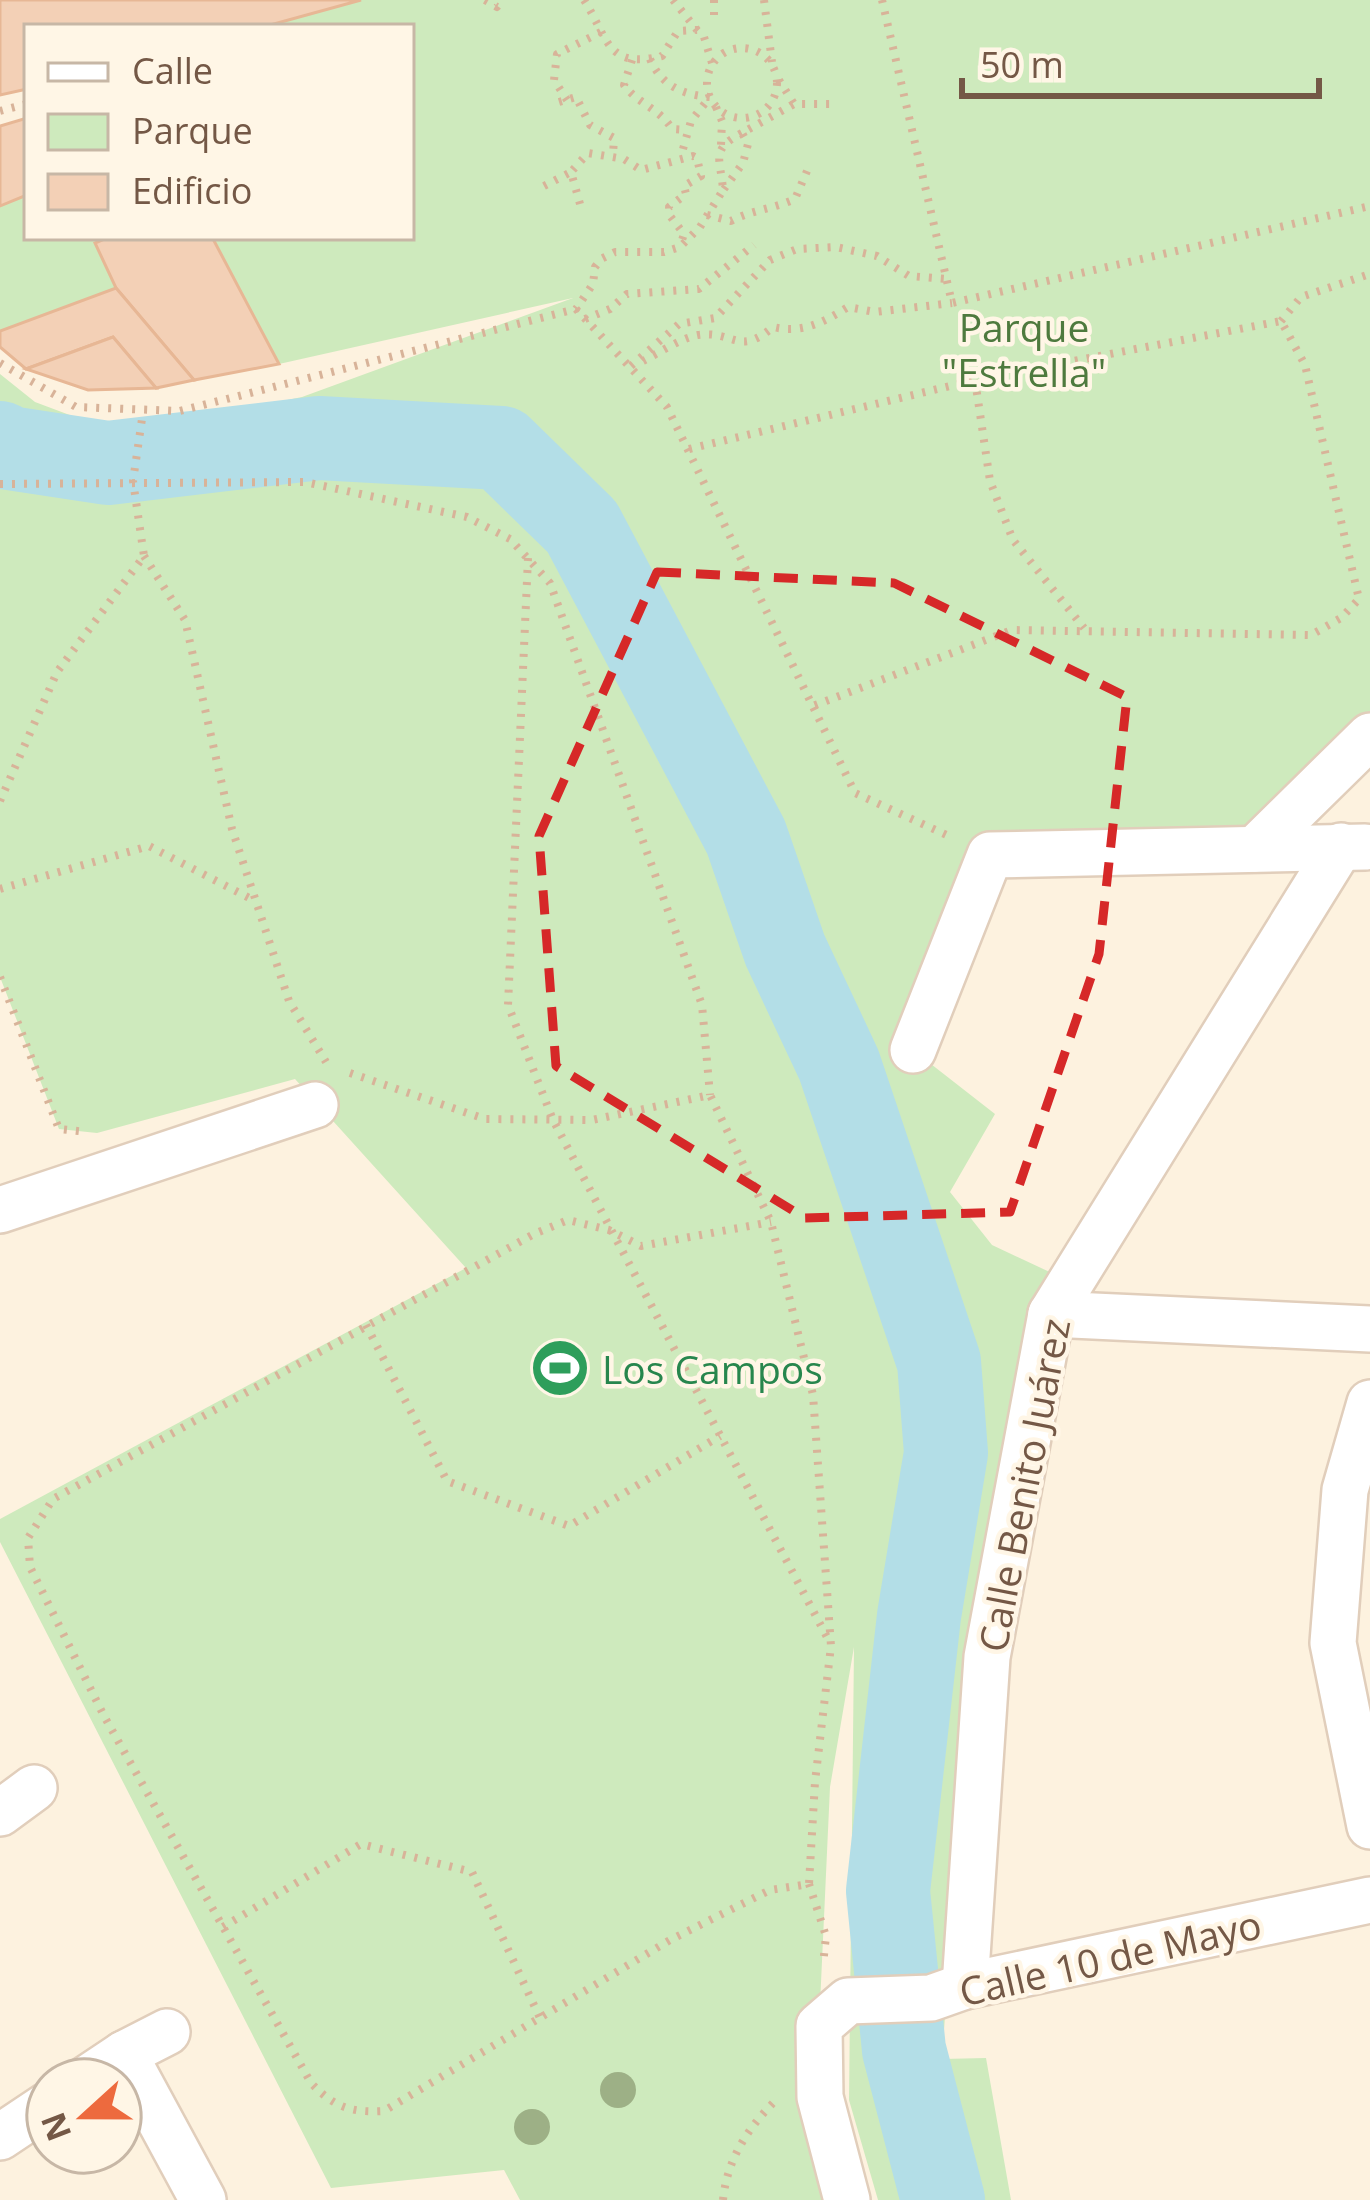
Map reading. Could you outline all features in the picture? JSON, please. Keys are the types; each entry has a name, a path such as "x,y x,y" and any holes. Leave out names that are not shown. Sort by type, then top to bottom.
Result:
{"street":[{"path":"1255,849 1370,736"},
{"path":"913,1050 990,855 1356,847"},
{"name":"Calle Benito Juárez","path":"948,1992 987,1658 1051,1314 1356,847"},
{"path":"0,1210 320,1082"},
{"path":"1051,1314 1370,1329"},
{"path":"1370,1403 1345,1490 1333,1643 1370,1826"},
{"name":"Calle 10 de Mayo","path":"829,2028 948,1992 1370,1900"},
{"path":"829,2028 820,2097 847,2200"},
{"path":"121,2056 167,2032"},
{"path":"124,2054 202,2200"}],"path":[{"path":"485,0 497,7 502,0"},
{"path":"673,0 709,49 712,64 707,86 722,121 723,190"},
{"path":"686,0 686,14"},
{"path":"714,0 714,15"},
{"path":"764,0 772,64 794,104"},
{"path":"882,0 952,303"},
{"path":"587,1 606,43 632,60 662,56 678,31 697,30"},
{"path":"601,32 556,54 554,80 563,101 576,97 590,124 614,138 613,155"},
{"path":"712,64 730,50 753,49 769,37"},
{"path":"753,49 772,64"},
{"path":"650,59 658,77 669,86 710,97"},
{"path":"632,60 624,85 631,95 660,110 672,129 687,130"},
{"path":"716,107 736,118 759,114 775,98 776,74"},
{"path":"681,156 687,130 710,97"},
{"path":"544,186 571,172 588,154 613,155 641,170 681,156 697,158 719,151 794,104 835,104"},
{"path":"0,363 76,407 142,418 576,309 593,284 601,259 615,252 664,252 680,247 742,163 748,144 742,133"},
{"path":"680,247 684,234 669,207 686,194 684,185 701,176 697,158"},
{"path":"707,215 731,221 754,209 777,207 794,199 810,164"},
{"path":"571,172 580,204"},
{"path":"631,366 699,335 746,344 772,327 818,326 848,307 875,312 952,303 1370,206"},
{"path":"585,319 610,309 627,294 699,290 754,245"},
{"path":"631,366 679,324 715,318 770,260 797,249 836,247 877,256 909,276 946,280"},
{"path":"689,448 975,380 1281,321 1301,297 1370,274"},
{"path":"576,309 659,395 855,793 990,855"},
{"path":"813,706 1012,630 1311,635 1341,618 1358,599 1305,365 1281,321"},
{"path":"975,380 990,481 1013,540 1085,629"},
{"path":"142,418 134,481 144,556 185,620 232,829 320,1082 371,1078 485,1119 592,1120 710,1095"},
{"path":"0,484 304,482 466,517 510,539 550,583 702,1005 710,1095 771,1222 813,1395 831,1646 809,1884 826,1936 829,2028 748,2127 725,2178 723,2200"},
{"path":"0,800 57,672 144,556"},
{"path":"528,559 508,1005 554,1120 831,1646"},
{"path":"0,889 148,846 256,901"},
{"path":"0,977 59,1129 97,1133"},
{"path":"771,1222 641,1246 610,1231 568,1220 466,1269 53,1499 28,1538 30,1567 94,1695 311,2083 330,2103 356,2113 384,2111 670,1940 770,1889 809,1884"},
{"path":"366,1325 446,1481 569,1526 719,1436"},
{"path":"224,1927 361,1844 472,1872 540,2018"}],"highlighted area":[{"path":"657,572 894,583 1127,697 1099,954 1010,1212 805,1218 556,1066 539,836"}],"green space":[{"name":"Parque \"Estrella\"","path":"361,0 1370,0 1370,736 1255,849 990,856 913,1050 995,1114 950,1192 992,1245 1071,1282 945,2016 942,2059 986,2058 1011,2200 878,2200 849,2100 854,1647 830,1787 819,2026 847,2200 520,2200 504,2170 331,2188 0,1542 0,1519 466,1268 295,1079 97,1133 59,1129 0,977 0,374 35,402 91,423 185,421 302,397 573,298 279,364 214,240 414,240 414,24 274,24"},
{"path":"24,196 24,240 103,240 95,244 116,288 0,331 0,206"}],"building":[{"path":"0,0 361,0 274,24 24,24 24,90 0,95"},
{"path":"24,119 24,196 0,206 0,126"},
{"path":"214,240 279,364 194,380 116,288 95,243"},
{"path":"116,288 194,380 156,388 113,337 26,369 0,347 0,331"},
{"path":"113,337 156,388 88,390 26,369"}],"waterway":[{"path":"0,443 108,463 319,438 501,448 582,527 746,837 785,950 839,1065 939,1362 946,1453 919,1616 888,1891 904,2050 943,2200"}],"place":[{"name":"Los Campos","path":"560,1368"}]}
